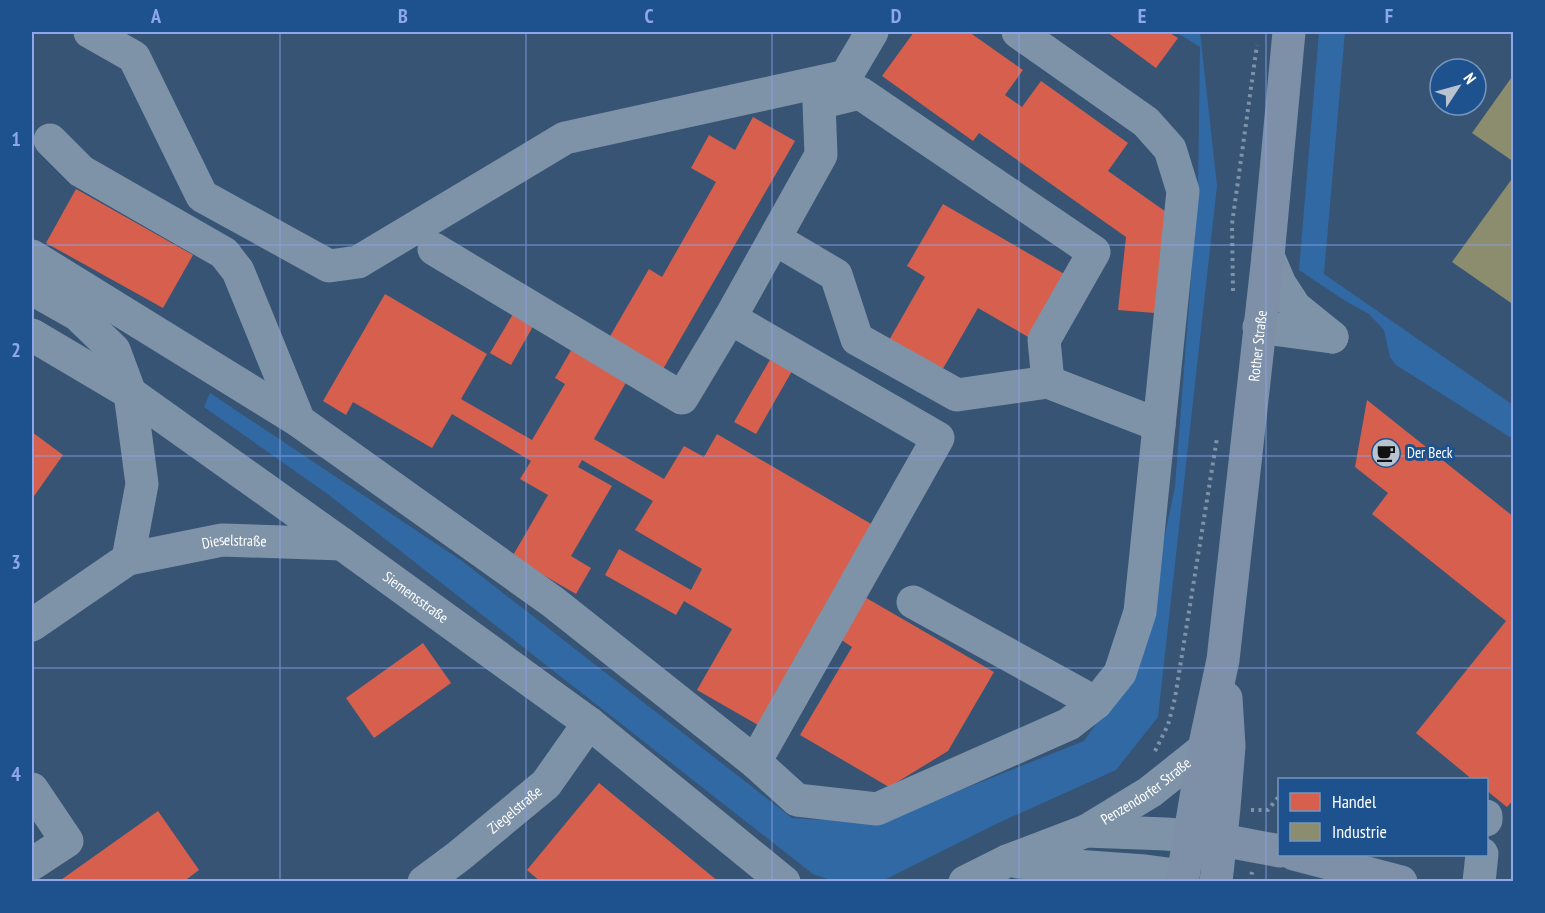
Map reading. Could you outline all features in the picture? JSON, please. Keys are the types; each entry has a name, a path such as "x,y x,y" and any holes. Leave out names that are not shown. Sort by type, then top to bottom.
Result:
{"main road":[{"name":"Rother Straße","path":"1182,879 1204,749 1223,660 1268,256 1289,32"},
{"name":"Rother Straße","path":"1221,881 1221,840 1229,746 1223,660"},
{"path":"1189,836 1278,851"},
{"path":"1298,856 1400,882"},
{"path":"1182,879 1221,881"}],"street":[{"path":"90,32 134,57 202,196 329,266 358,262 565,138 846,76 872,32"},
{"path":"32,256 299,421 553,602 755,762 797,800 877,809 1069,724 1096,704 1120,673 1140,612 1183,191 1170,149 1146,122 1018,32"},
{"path":"434,249 682,398 821,156 819,103 860,93 1094,252 1044,340 1048,382"},
{"path":"41,135 99,156 334,290"},
{"path":"41,135 81,171 224,253 238,271 299,421"},
{"path":"775,239 836,275 857,339 957,395 1048,382 1159,425"},
{"path":"1259,327 1332,337 1295,307 1280,284 1268,256"},
{"path":"32,289 78,315 114,350 130,393 142,484 128,559"},
{"path":"730,318 938,438 755,762"},
{"name":"Siemensstraße","path":"32,335 130,393 589,723 784,882"},
{"name":"Dieselstraße","path":"32,625 128,559 222,540 342,544"},
{"path":"913,602 1096,704"},
{"name":"Ziegelstraße","path":"424,882 546,784 589,723"},
{"name":"Penzendorfer Straße","path":"965,882 1007,861 1086,831 1150,792 1204,749"},
{"path":"32,789 67,841 32,864"},
{"name":"Penzendorfer Straße","path":"1086,831 1189,836"},
{"path":"1479,882 1482,856"},
{"path":"1007,861 1145,871 1182,879"}],"path":[{"path":"1233,296 1232,224 1257,43"},
{"path":"1154,754 1168,725 1175,698 1217,438"},
{"path":"1256,810 1268,810 1278,798"}],"shaded area":[{"path":"1176,32 1200,32 1217,186 1158,717 1116,770 996,824 882,881 833,881 813,874 329,495 204,407 210,393 462,561 792,818 878,823 1084,741 1137,667 1175,487 1198,188 1200,47"},
{"path":"1319,32 1345,32 1324,274 1513,405 1513,439 1396,365 1390,357 1384,330 1369,314 1299,270"}],"building: Handel":[{"path":"914,32 969,32 1023,70 1005,95 1022,107 1041,81 1128,143 1108,171 1169,214 1155,313 1118,310 1126,237 979,133 973,141 882,76"},
{"path":"1107,32 1168,32 1178,38 1156,68"},
{"path":"753,117 795,141 663,369 609,338 649,269 662,277 716,182 691,168 709,135 735,150"},
{"path":"76,189 193,255 163,308 46,243"},
{"path":"943,204 1066,275 1030,338 978,308 941,372 888,342 925,277 907,266"},
{"path":"385,294 487,354 461,399 532,440 565,384 555,378 573,347 628,379 594,439 664,479 684,446 704,457 717,434 873,525 758,725 697,690 732,629 684,601 676,615 605,575 619,549 691,590 702,569 635,530 653,501 582,460 578,467 612,486 571,556 591,568 576,594 512,557 548,495 520,479 531,461 452,414 432,448 353,402 346,415 323,401"},
{"path":"516,309 536,321 511,365 490,353"},
{"path":"771,358 792,371 756,434 734,422"},
{"path":"1367,400 1514,517 1514,799 1507,807 1488,792 1488,778 1471,778 1416,733 1506,621 1372,514 1388,493 1355,467"},
{"path":"32,432 63,455 32,499"},
{"path":"863,596 994,672 948,751 889,787 800,735 852,647 837,637"},
{"path":"423,643 451,683 374,738 346,698"},
{"path":"599,783 719,882 541,882 527,870"},
{"path":"158,811 199,870 183,882 58,882"}],"building: Industrie":[{"path":"1514,74 1514,162 1472,133 1483,117 1488,117 1488,111"},
{"path":"1514,176 1514,305 1452,262"}],"place":[{"name":"Der Beck","path":"1386,453"}]}
